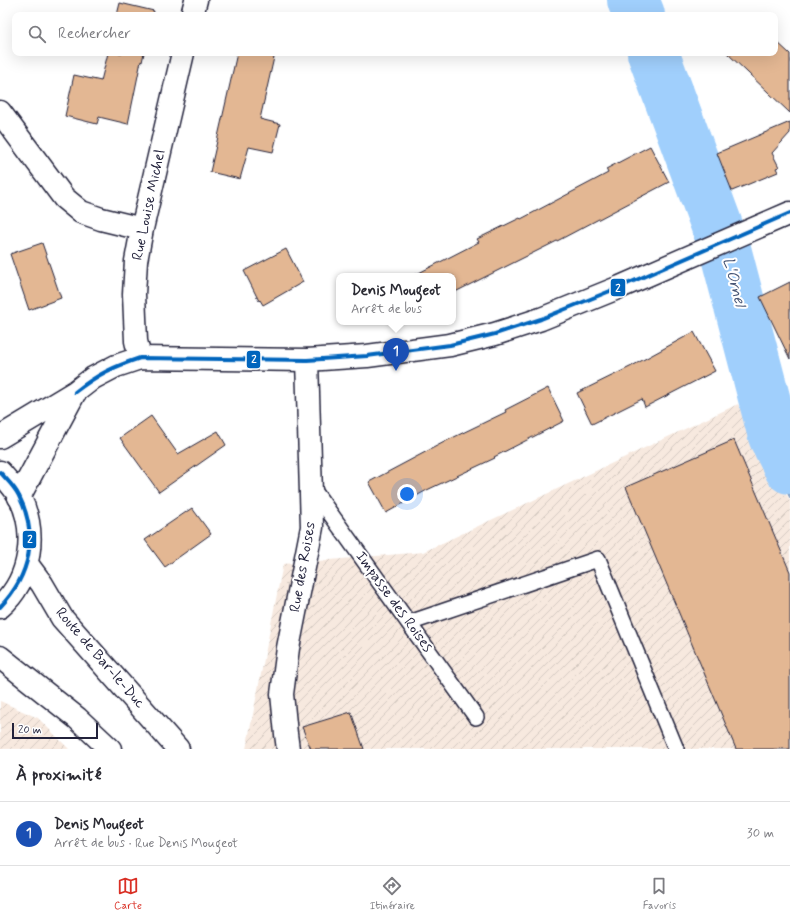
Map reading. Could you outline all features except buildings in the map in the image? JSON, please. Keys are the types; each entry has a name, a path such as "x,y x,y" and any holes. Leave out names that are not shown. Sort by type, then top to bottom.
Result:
{"street":[{"path":"193,12 196,0"},
{"name":"Rue Louise Michel","path":"140,358 136,341 134,294 136,261 183,56"},
{"path":"0,112 64,198 81,212 142,230"},
{"path":"0,437 74,392 93,378 116,366 140,358 307,360 367,356 450,345 495,334 541,319 741,236 790,213"},
{"name":"Rue des Roises","path":"288,749 282,694 288,648 312,527 307,360"},
{"path":"19,497 74,392"},
{"path":"0,472 10,483 19,497 28,518 30,541 27,564 17,587 0,607"},
{"name":"Route de Bar-le-Duc","path":"27,564 42,584 62,618 178,749"},
{"path":"0,657 77,718 110,749"}],"lane":[{"name":"Impasse des Roises","path":"312,488 476,717"},
{"path":"409,623 598,559 676,749"}],"shaded area":[{"path":"738,404 790,501 790,749 246,749 283,564 423,552"},
{"path":"0,701 38,718 69,749 0,749"}],"water":[{"path":"745,268 790,434 790,498 765,449 720,283"}],"waterway":[{"name":"L'Ornel","path":"633,0 638,12"},
{"name":"L'Ornel","path":"654,56 724,245 774,436 790,468"}],"transit line":[{"name":"2","path":"75,392 91,380 106,372 140,358 307,360 367,356 450,345 495,334 541,319 620,287 790,213"},
{"name":"2","path":"0,472 19,496 29,526 30,541 24,569 10,595 0,607"}],"place":[{"name":"Denis Mougeot","path":"396,371"}]}
